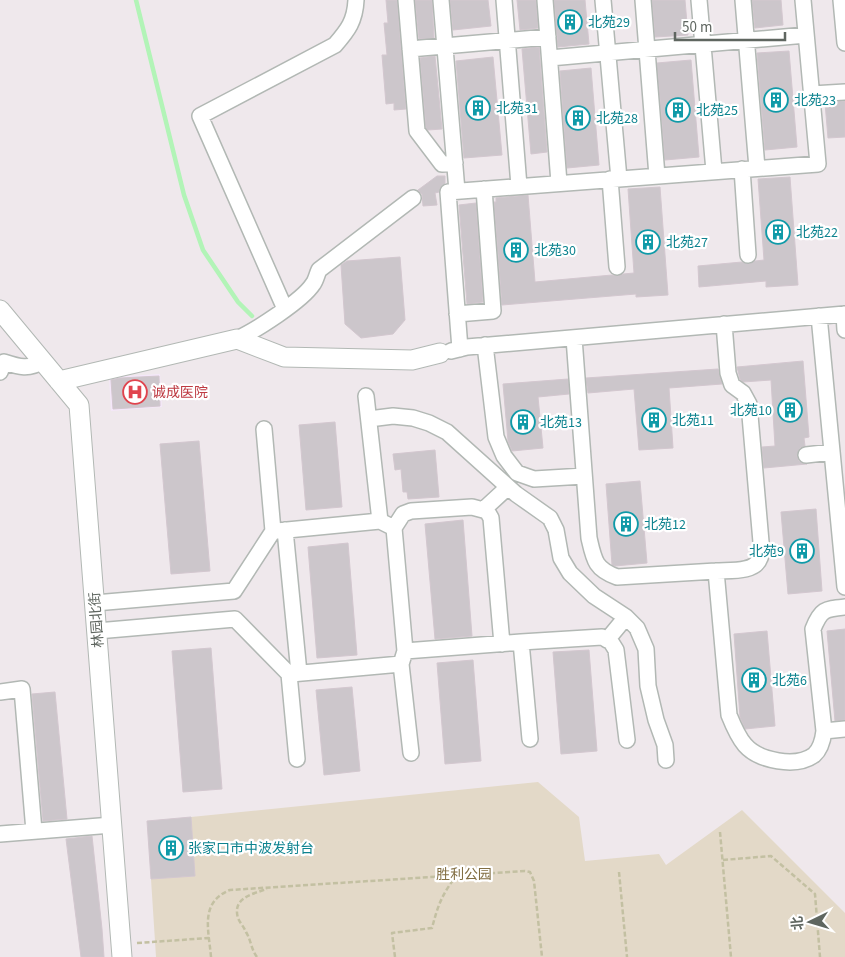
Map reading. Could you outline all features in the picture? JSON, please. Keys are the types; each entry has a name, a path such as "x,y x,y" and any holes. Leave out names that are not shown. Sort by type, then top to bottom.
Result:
{"street":[{"path":"285,309 200,116 334,45 347,30 356,15 356,0"},
{"path":"406,0 417,131 442,164 455,163"},
{"path":"441,0 457,191"},
{"path":"504,0 519,186"},
{"path":"545,0 559,183"},
{"path":"603,0 608,53 617,267"},
{"path":"643,0 658,176"},
{"path":"699,0 714,171"},
{"path":"742,0 757,168"},
{"path":"460,349 448,192 818,164 803,0"},
{"path":"841,0 845,43"},
{"path":"550,58 806,35"},
{"path":"410,49 548,37"},
{"path":"812,94 845,92"},
{"path":"742,169 748,255"},
{"path":"457,314 493,311 484,189"},
{"path":"59,381 237,340 255,331 313,285 319,270 413,198"},
{"name":"林园北街","path":"0,310 79,405 121,951"},
{"path":"237,340 284,357 412,360 460,349 485,346 844,314 845,330"},
{"path":"819,316 845,587"},
{"path":"574,338 589,538 593,558 604,572 617,577 746,569 753,566 760,558 761,542 749,404 743,393 732,385 728,373 724,324"},
{"path":"485,346 496,437 504,456 517,473 534,479 584,476"},
{"path":"0,372 4,362 22,368 35,366 42,360"},
{"path":"366,396 380,521"},
{"path":"369,419 394,416 413,418 447,432 508,487 550,518 556,530 562,558 570,573 594,596 626,617 637,628 646,649 648,686 656,720 665,745 666,760"},
{"path":"264,429 279,531 294,673 297,759"},
{"path":"806,455 832,452"},
{"path":"483,510 508,487"},
{"path":"411,753 394,528 403,514 411,511 472,507 487,511 491,518 502,644"},
{"path":"95,603 234,591 279,531 380,521 394,528"},
{"path":"716,571 729,715 736,731 746,746 757,755 776,761 801,760 814,755 822,743 824,731 813,629 818,615 826,609 845,607"},
{"path":"607,640 626,617"},
{"path":"97,631 236,619 294,673"},
{"path":"294,673 502,644 602,637 611,642 616,650 628,740"},
{"path":"521,642 530,739"},
{"path":"0,692 22,689 34,831"},
{"path":"824,731 845,729"},
{"path":"0,834 112,825"}],"path":[{"path":"720,832 731,957"},
{"path":"723,860 771,856 815,894 820,957"},
{"path":"211,957 208,910 217,898 230,890 530,872 534,881 542,957"},
{"path":"619,872 627,957"},
{"path":"395,957 392,933 432,928 438,903 446,888 457,875"},
{"path":"257,957 247,933 238,918 237,907 239,902 248,896 270,888"},
{"path":"121,951 210,938"}],"shaded area":[{"name":"诚成医院","path":"160,374 162,407 111,411 109,377"}],"green space":[{"name":"胜利公园","path":"538,782 579,817 585,861 659,854 666,865 742,810 845,913 845,957 156,957 151,879 195,876 191,817"}],"building":[{"path":"386,0 397,0 406,109 394,110 394,103 386,104 382,55 387,55 384,23 388,23"},
{"path":"415,0 432,0 434,38 419,39"},
{"path":"450,0 488,0 491,26 453,30"},
{"path":"517,0 536,0 538,28 520,30"},
{"name":"北苑29","path":"554,0 585,0 589,44 558,47"},
{"path":"652,0 685,0 688,35 655,37"},
{"path":"752,0 781,0 783,25 755,28"},
{"path":"539,47 547,152 531,154 522,49"},
{"name":"北苑23","path":"789,51 797,147 765,150 757,53"},
{"path":"435,56 442,129 428,130 426,128 420,58"},
{"name":"北苑31","path":"493,57 502,155 464,158 456,61"},
{"name":"北苑25","path":"691,60 699,157 665,160 657,63"},
{"name":"北苑28","path":"591,68 599,165 567,168 560,71"},
{"path":"845,101 845,137 828,138 825,103"},
{"path":"437,176 445,176 445,183 439,192 435,193 437,205 423,206 422,194 418,190"},
{"name":"北苑22","path":"790,177 798,285 766,287 766,281 699,287 698,266 742,262 749,264 764,260 758,179"},
{"path":"660,187 668,295 636,297 636,294 502,305 494,202 496,202 496,198 528,195 535,282 618,276 634,273 628,189"},
{"path":"476,203 483,302 467,304 459,205"},
{"path":"400,257 405,320 393,334 361,338 345,324 341,265 347,261"},
{"name":"北苑10","path":"803,361 809,437 804,438 805,446 800,448 797,456 799,461 807,464 764,468 762,447 775,446 771,380 743,382 740,379 737,367"},
{"name":"北苑11","path":"718,369 722,384 669,388 673,448 639,450 634,389 588,393 586,378"},
{"name":"诚成医院","path":"159,376 160,406 113,409 111,380"},
{"name":"北苑13","path":"568,379 569,394 538,397 543,448 512,451 508,441 503,384"},
{"path":"335,422 342,507 306,510 299,425"},
{"path":"199,441 210,571 171,574 160,444"},
{"path":"435,450 439,497 408,499 407,492 403,492 401,469 395,470 393,454"},
{"name":"北苑12","path":"640,481 647,563 615,566 612,565 606,484"},
{"name":"北苑9","path":"816,509 822,591 788,594 781,512"},
{"path":"463,520 472,636 435,639 425,524"},
{"path":"348,543 357,655 317,658 308,547"},
{"path":"845,629 845,720 835,721 827,631"},
{"name":"北苑6","path":"767,631 775,726 745,729 740,717 734,634"},
{"path":"211,648 222,789 183,792 172,651"},
{"path":"589,650 597,751 561,754 553,652"},
{"path":"473,660 481,761 445,764 437,663"},
{"path":"352,687 360,771 324,775 316,690"},
{"path":"55,692 67,819 43,821 32,694"},
{"name":"张家口市中波发射台","path":"191,817 195,876 151,879 147,821"},
{"path":"92,836 104,957 81,957 66,839"}],"waterway":[{"path":"136,0 184,195 203,250 238,302 252,316"}],"place":[{"name":"北苑29","path":"570,22"},
{"name":"北苑23","path":"776,100"},
{"name":"北苑31","path":"478,108"},
{"name":"北苑25","path":"678,110"},
{"name":"北苑28","path":"578,118"},
{"name":"北苑22","path":"778,232"},
{"name":"北苑27","path":"648,242"},
{"name":"北苑30","path":"516,250"},
{"name":"诚成医院","path":"135,392"},
{"name":"北苑10","path":"790,410"},
{"name":"北苑11","path":"654,420"},
{"name":"北苑13","path":"523,422"},
{"name":"北苑12","path":"626,524"},
{"name":"北苑9","path":"802,551"},
{"name":"北苑6","path":"754,680"},
{"name":"张家口市中波发射台","path":"171,848"}]}
